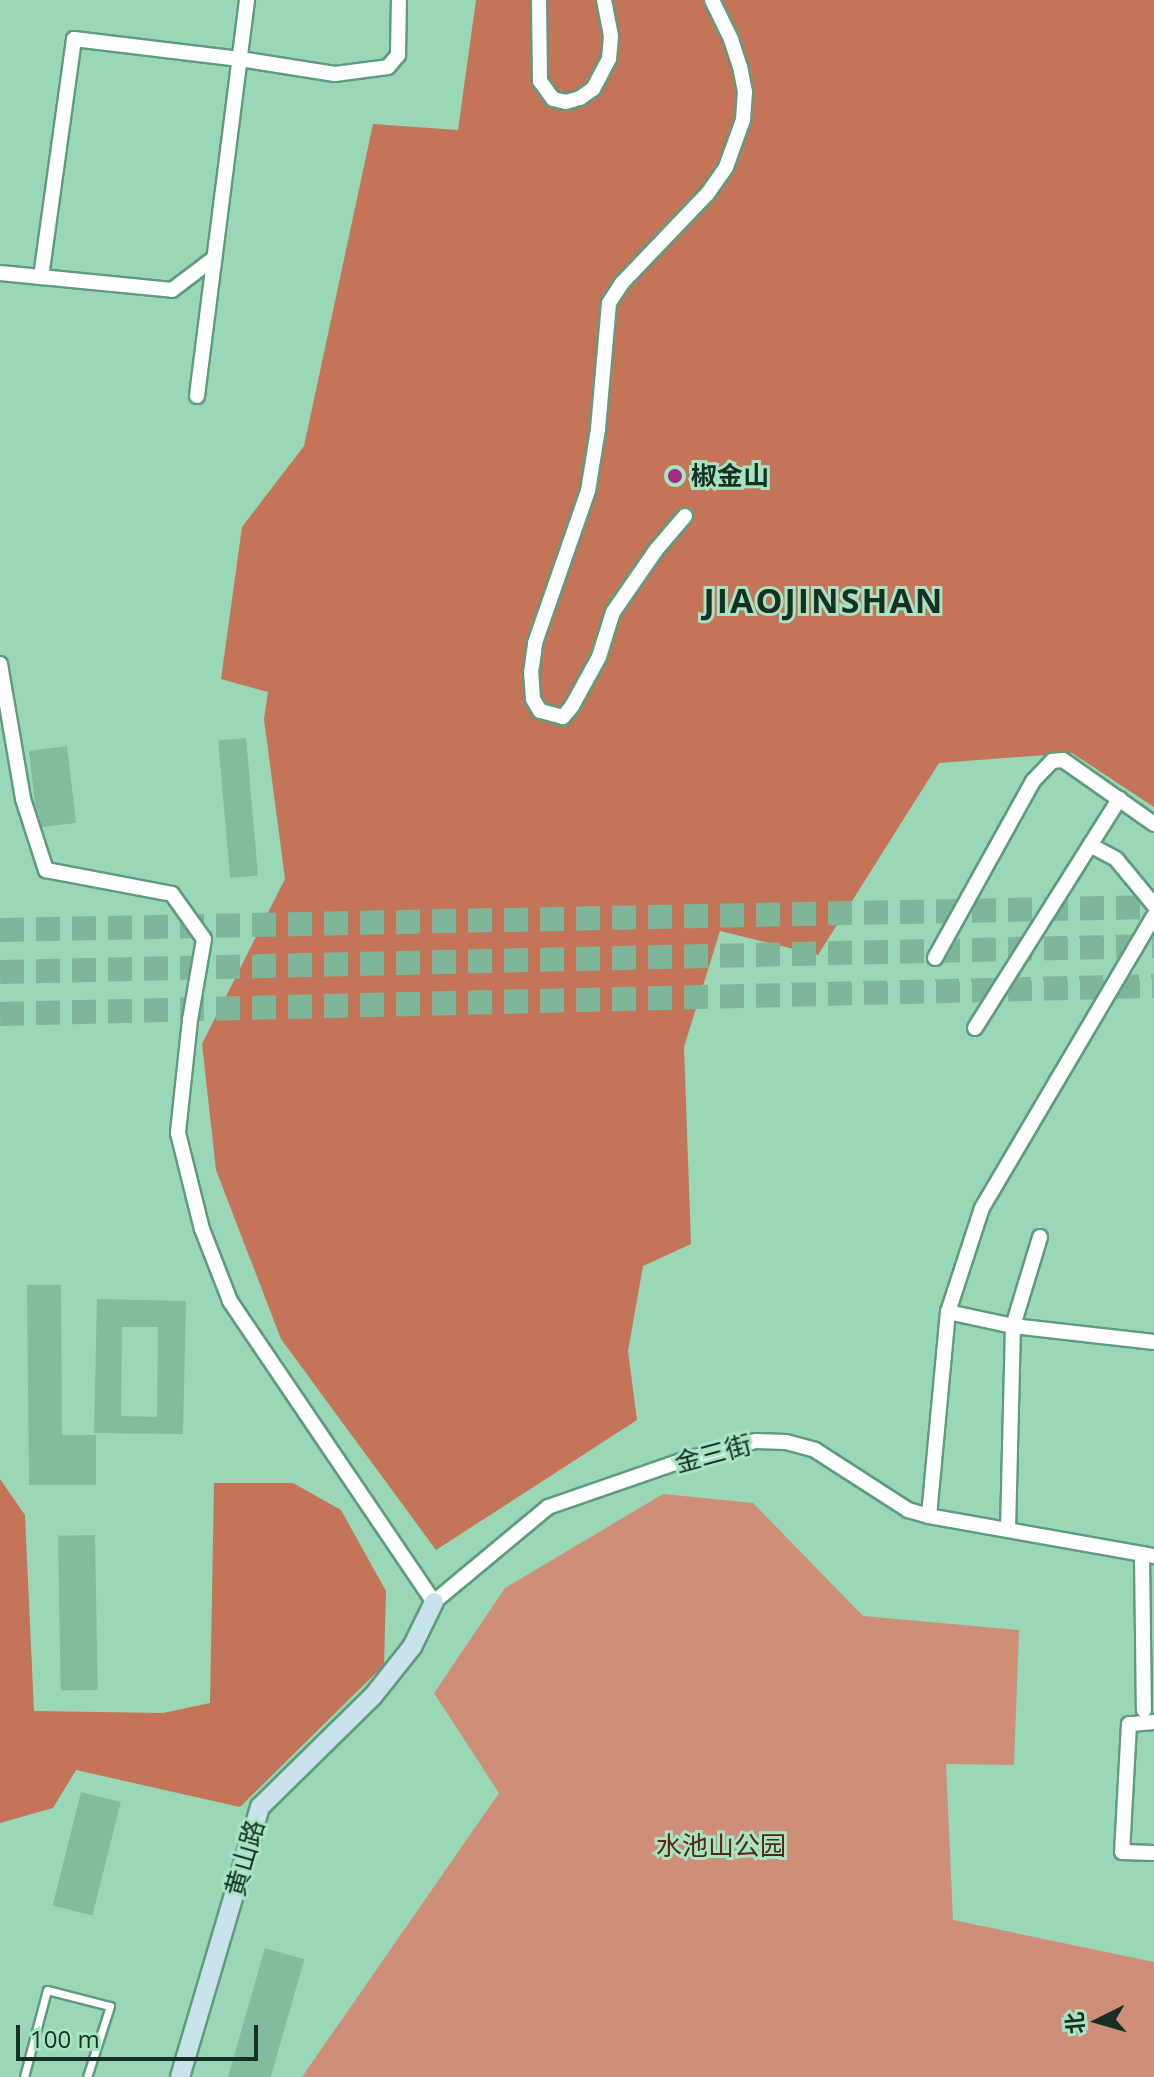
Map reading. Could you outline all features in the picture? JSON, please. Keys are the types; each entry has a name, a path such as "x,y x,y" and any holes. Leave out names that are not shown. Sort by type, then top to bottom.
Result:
{"street":[{"path":"197,396 247,0"},
{"path":"41,277 74,39 335,74 388,67 398,55 399,0"},
{"path":"539,0 540,81 553,99 566,102 580,98 593,89 609,59 611,36 604,0"},
{"path":"685,516 656,550 613,612 599,657 572,706 563,717 540,711 533,699 531,673 535,643 588,491 598,429 609,303 622,283 708,193 726,167 743,120 745,92 740,67 712,0"},
{"path":"0,273 172,290 213,259"},
{"path":"0,664 23,799 46,870 172,894 204,939 190,1020 178,1133 202,1229 230,1301 434,1602"},
{"path":"935,958 1033,781 1052,761 1063,760 1154,824"},
{"path":"975,1028 1119,799"},
{"path":"1090,845 1116,859 1154,905"},
{"path":"929,1516 948,1312 982,1208 1154,916"},
{"path":"1008,1530 1013,1326 1040,1237"},
{"path":"948,1312 1013,1326 1154,1342"},
{"name":"金三街","path":"434,1602 548,1507 684,1460 756,1441 786,1442 815,1450 908,1510 1148,1555"},
{"path":"1148,1555 1149,1716 1129,1724 1122,1852 1154,1853"},
{"name":"黄山路","path":"180,2077 260,1807 373,1696 412,1647 434,1602"}],"lane":[{"path":"24,2077 47,1990 110,2006 87,2077"}],"green space":[{"name":"水池山公园","path":"663,1494 753,1503 863,1616 1019,1630 1014,1765 946,1764 953,1920 1154,1962 1154,2077 302,2077 499,1793 434,1693 505,1588"}],"shaded area":[{"path":"476,0 1154,0 1154,807 1072,753 939,763 818,955 720,931 684,1047 691,1244 643,1266 628,1351 637,1420 436,1550 281,1339 216,1170 202,1044 285,879 264,719 268,692 221,679 242,527 304,446 373,124 458,130"},
{"path":"0,1479 25,1515 34,1711 163,1713 210,1703 214,1483 293,1483 341,1510 386,1591 384,1665 240,1807 76,1770 53,1808 0,1823"}],"building":[{"path":"246,738 258,875 230,878 218,740"},
{"path":"67,746 76,823 42,827 35,803 29,751"},
{"path":"27,1285 61,1285 62,1435 96,1435 96,1485 29,1485"},
{"path":"97,1299 186,1301 183,1434 94,1433","holes":["122,1327 158,1327 157,1417 121,1416"]},
{"path":"95,1535 98,1690 61,1691 58,1536"},
{"path":"81,1792 121,1802 92,1915 53,1906"},
{"path":"265,1948 304,1959 271,2077 228,2077"}],"tunnel":[{"path":"0,930 1154,907"},
{"path":"0,972 1154,946"},
{"path":"0,1014 1154,986"}],"place":[{"name":"椒金山","path":"675,476"}],"district":[{"name":"JIAOJINSHAN","path":"824,601"}]}
